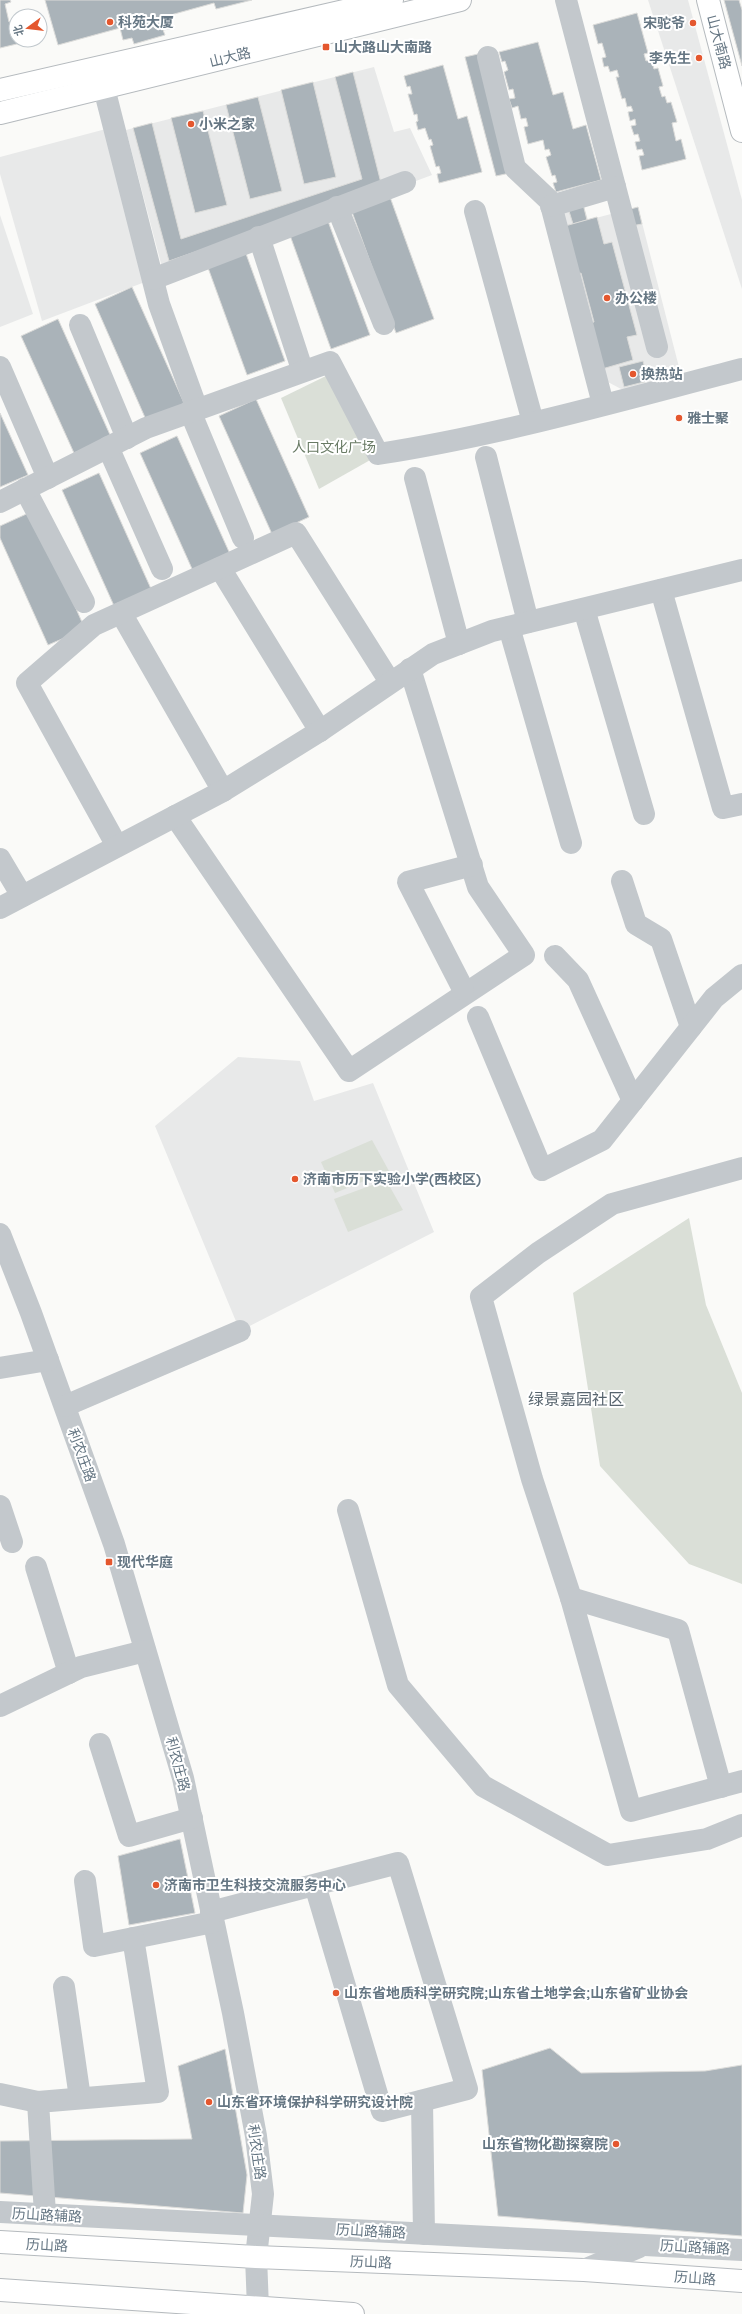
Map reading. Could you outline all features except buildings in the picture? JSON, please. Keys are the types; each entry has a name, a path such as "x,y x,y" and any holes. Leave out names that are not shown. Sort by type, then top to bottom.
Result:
{"main road":[{"name":"山大路","path":"0,90 390,0"},
{"name":"山大路","path":"0,114 460,0"},
{"name":"山大南路","path":"708,0 742,131"},
{"name":"历山路","path":"0,2242 256,2257 584,2270 742,2281"},
{"path":"0,2290 257,2311 353,2314"}],"street":[{"path":"566,0 657,347"},
{"path":"488,58 515,168 550,201 603,404"},
{"path":"104,88 159,304 193,410 243,538"},
{"path":"153,279 405,182"},
{"path":"551,206 615,187"},
{"path":"337,207 384,324"},
{"path":"475,212 533,422"},
{"path":"260,237 302,366"},
{"path":"80,325 117,443 162,569"},
{"path":"0,502 146,428 330,362 378,454 416,448 533,422 742,369"},
{"path":"0,367 48,478"},
{"path":"486,458 519,625 571,843"},
{"path":"415,478 459,644"},
{"path":"25,489 84,602"},
{"path":"117,846 27,682 94,625 296,533 390,682"},
{"path":"220,568 320,731"},
{"path":"0,908 223,791 320,731 433,654 519,625 742,570"},
{"path":"661,590 723,808 742,804"},
{"path":"584,609 644,814"},
{"path":"121,613 223,791"},
{"path":"175,816 349,1071 524,955 478,887 410,669"},
{"path":"0,859 22,896"},
{"path":"463,990 408,882 472,865"},
{"path":"622,881 636,924 661,938 691,1027"},
{"path":"555,956 578,980 632,1101"},
{"path":"478,1017 542,1170 602,1140 714,998 742,975"},
{"path":"742,1169 612,1204 538,1253 481,1297 532,1479 572,1598 631,1811 742,1781"},
{"name":"利农庄路","path":"0,1234 48,1360 114,1544 182,1778 192,1818 256,2136 263,2194 256,2257 257,2311"},
{"path":"64,1406 240,1331"},
{"path":"0,1368 48,1360"},
{"path":"0,1506 12,1542"},
{"path":"348,1510 398,1685 483,1786 608,1854 707,1838 742,1825"},
{"path":"36,1567 69,1673"},
{"path":"572,1598 678,1630 721,1786"},
{"path":"0,1706 81,1667 145,1651"},
{"path":"100,1744 129,1836 192,1818"},
{"path":"85,1881 94,1946 133,1938 212,1917 315,1885 398,1863 467,2089 382,2111 315,1885"},
{"path":"0,2094 38,2102 158,2092 133,1938"},
{"path":"64,1987 80,2098"},
{"path":"422,2100 424,2234"},
{"path":"38,2102 44,2214"},
{"name":"历山路辅路","path":"0,2212 742,2250"},
{"path":"584,2270 643,2244"}],"shaded area":[{"path":"648,0 688,0 742,200 742,289"},
{"path":"374,67 394,132 410,128 432,175 164,275 126,130"},
{"path":"106,129 145,282 42,321 0,174 0,157"},
{"path":"583,204 588,220 638,207 681,375 623,390 589,372 548,214"},
{"path":"0,215 33,314 0,327"},
{"name":"济南市历下实验小学(西校区)","path":"238,1057 300,1061 314,1101 373,1083 434,1232 240,1331 155,1126"}],"green space":[{"name":"人口文化广场","path":"330,374 372,459 319,489 281,398"},
{"path":"372,1140 389,1171 335,1193 321,1162"},
{"path":"386,1180 403,1210 348,1232 334,1199"},
{"path":"689,1218 706,1305 742,1393 742,1584 689,1564 600,1466 573,1293"}],"place":[{"name":"科苑大厦","path":"110,22"},
{"name":"宋驼爷","path":"693,23"},
{"name":"山大路山大南路","path":"326,47"},
{"name":"李先生","path":"699,58"},
{"name":"小米之家","path":"191,124"},
{"name":"办公楼","path":"607,298"},
{"name":"换热站","path":"633,374"},
{"name":"雅士聚","path":"679,418"},
{"name":"济南市历下实验小学(西校区)","path":"295,1179"},
{"name":"现代华庭","path":"109,1562"},
{"name":"济南市卫生科技交流服务中心","path":"156,1885"},
{"name":"山东省地质科学研究院;山东省土地学会;山东省矿业协会","path":"336,1993"},
{"name":"山东省环境保护科学研究设计院","path":"209,2102"},
{"name":"山东省物化勘探察院","path":"616,2144"}],"district":[{"name":"绿景嘉园社区","path":"576,1399"}]}
